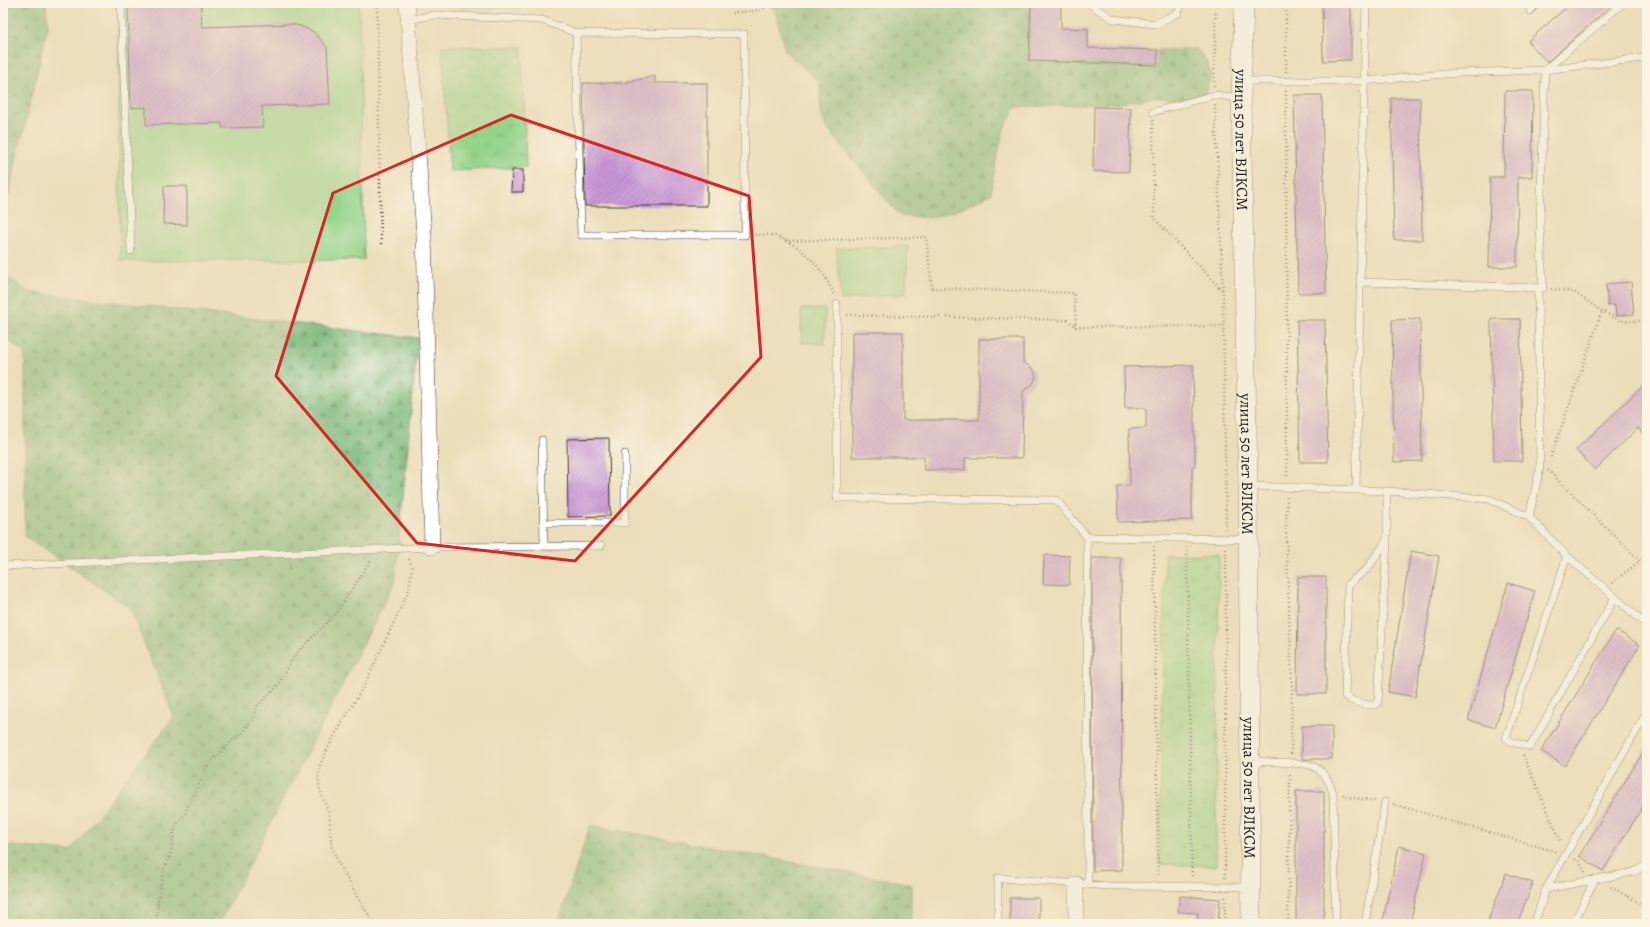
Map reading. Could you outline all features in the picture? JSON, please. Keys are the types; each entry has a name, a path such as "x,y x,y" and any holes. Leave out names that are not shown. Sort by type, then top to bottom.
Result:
{"street":[{"path":"407,3 424,235 432,547"},
{"name":"улица 50 лет ВЛКСМ","path":"1244,3 1242,89 1248,486 1252,887 1251,924"},
{"path":"1076,924 1082,884"}],"lane":[{"path":"121,3 130,251"},
{"path":"1088,3 1113,19 1155,24 1178,13 1182,3"},
{"path":"1356,490 1361,282 1363,81 1366,3"},
{"path":"1530,11 1537,3"},
{"path":"1530,517 1540,468 1540,224 1546,70 1623,3"},
{"path":"408,20 434,15 542,20 576,33 744,34 745,235 581,235 576,33"},
{"path":"1153,112 1242,89 1458,73 1546,70 1646,56"},
{"path":"1361,282 1540,288"},
{"path":"837,304 837,498 1056,500 1086,537 1082,884"},
{"path":"542,440 544,546"},
{"path":"544,523 625,523 625,454"},
{"path":"1248,486 1387,491 1489,500 1530,517 1567,556 1647,625"},
{"path":"1387,491 1387,540 1378,703 1375,705 1370,705 1353,701 1345,696 1348,584 1367,569 1387,540"},
{"path":"1086,537 1248,539"},
{"path":"3,566 401,548 601,546"},
{"path":"1567,556 1506,738 1518,744 1530,747 1615,597"},
{"path":"1534,924 1546,889 1647,712"},
{"path":"1250,762 1312,765 1321,771 1330,784 1333,793 1336,924"},
{"path":"1365,924 1386,802"},
{"path":"1546,889 1593,883 1633,872 1647,865"},
{"path":"998,924 998,878 1082,884 1252,887"},
{"path":"1573,924 1593,883"}],"path":[{"path":"377,3 381,247"},
{"path":"525,3 526,7 538,8"},
{"path":"732,13 762,10 769,3"},
{"path":"1216,3 1214,95 1223,291 1226,539 1225,924"},
{"path":"1286,3 1286,74"},
{"path":"1286,90 1286,530 1292,689 1290,759"},
{"path":"1153,112 1154,218 1223,291"},
{"path":"745,235 770,235 785,241 810,258 820,269 833,292 837,304"},
{"path":"785,241 926,237 932,288 1074,293 1076,327"},
{"path":"1540,288 1574,292 1620,321 1647,321"},
{"path":"1549,461 1602,311"},
{"path":"837,315 1067,320 1076,327 1223,326"},
{"path":"1544,476 1547,469 1640,561"},
{"path":"1154,538 1158,886"},
{"path":"1187,538 1192,886"},
{"path":"375,924 359,900 338,862 332,847 330,817 320,790 318,775 320,765 332,740 364,686 395,617 409,590 412,568 409,558 401,548"},
{"path":"156,924 164,869 169,862 175,827 184,813 209,764 232,741 242,734 252,720 257,706 281,681 294,656 336,613 368,567 377,549"},
{"path":"1605,588 1640,561 1647,558"},
{"path":"1518,744 1566,854"},
{"path":"1288,924 1290,767"},
{"path":"1330,784 1347,797 1386,802 1566,854 1579,861 1593,883 1612,887 1647,908"}],"highlighted area":[{"path":"511,115 749,196 761,357 575,561 417,543 276,376 333,193"}],"green space":[{"path":"3,3 46,3 48,26 3,219"},
{"path":"359,3 364,260 120,261 118,6"},
{"path":"448,3 520,3 521,8 445,6"},
{"path":"765,3 1031,3 1029,61 1157,65 1158,50 1197,49 1209,66 1210,76 1205,96 1181,98 1156,97 1117,104 1016,107 1004,129 996,162 991,194 958,210 931,218 900,216 827,128 820,112 820,82 785,51 776,13"},
{"path":"442,46 522,47 526,167 450,171"},
{"path":"908,246 906,294 841,300 836,248"},
{"path":"3,274 29,292 418,338 395,582 219,924 3,924 3,845 71,851 174,717 130,608 25,536 25,354 3,335"},
{"path":"801,309 825,309 825,344 801,343"},
{"path":"1165,554 1219,554 1216,866 1159,864"},
{"path":"590,825 911,884 911,924 558,924"}],"building":[{"path":"1031,3 1061,3 1061,28 1088,29 1088,48 1158,50 1157,65 1029,61"},
{"path":"1322,3 1351,3 1351,60 1323,61"},
{"path":"1571,3 1614,3 1547,62 1528,41"},
{"path":"201,4 202,27 292,24 314,32 327,47 330,104 262,106 263,127 222,128 222,123 146,125 146,107 131,108 128,6"},
{"path":"655,76 655,83 707,83 707,206 585,206 583,83 622,83"},
{"path":"1505,91 1533,91 1532,177 1518,177 1517,267 1489,267 1490,177 1504,177"},
{"path":"1294,95 1322,95 1326,293 1298,293"},
{"path":"1391,98 1420,98 1422,240 1394,240"},
{"path":"1094,107 1131,108 1129,172 1093,171"},
{"path":"512,170 523,170 523,192 511,192"},
{"path":"164,186 187,186 187,225 163,224"},
{"path":"1631,282 1634,314 1616,316 1615,305 1608,306 1606,284"},
{"path":"1420,319 1422,461 1394,462 1392,320"},
{"path":"1491,319 1520,319 1522,461 1494,461"},
{"path":"1297,320 1325,320 1328,462 1300,462"},
{"path":"852,332 903,332 903,420 979,420 979,339 1023,339 1023,362 1033,369 1036,376 1033,384 1023,391 1022,458 965,458 965,470 924,470 924,457 852,457"},
{"path":"1193,365 1195,466 1192,466 1192,520 1118,522 1117,486 1130,485 1129,429 1146,428 1146,408 1125,408 1124,367"},
{"path":"1647,382 1647,438 1638,428 1595,470 1576,450"},
{"path":"609,438 610,516 568,517 567,439"},
{"path":"1411,551 1439,556 1415,697 1388,692"},
{"path":"1044,555 1070,556 1069,585 1043,584"},
{"path":"1092,558 1121,558 1122,870 1093,871"},
{"path":"1298,577 1326,577 1326,694 1297,694"},
{"path":"1508,583 1535,591 1495,728 1468,720"},
{"path":"1616,630 1640,645 1565,766 1541,751"},
{"path":"1302,726 1332,726 1332,759 1302,759"},
{"path":"1647,746 1647,800 1603,871 1579,856"},
{"path":"1296,791 1324,791 1324,924 1296,924"},
{"path":"1399,846 1426,853 1410,924 1382,924"},
{"path":"1506,873 1533,883 1517,924 1487,924"},
{"path":"1180,896 1220,899 1218,924 1197,924 1198,913 1178,912"},
{"path":"1010,898 1039,898 1039,924 1010,924"}]}
